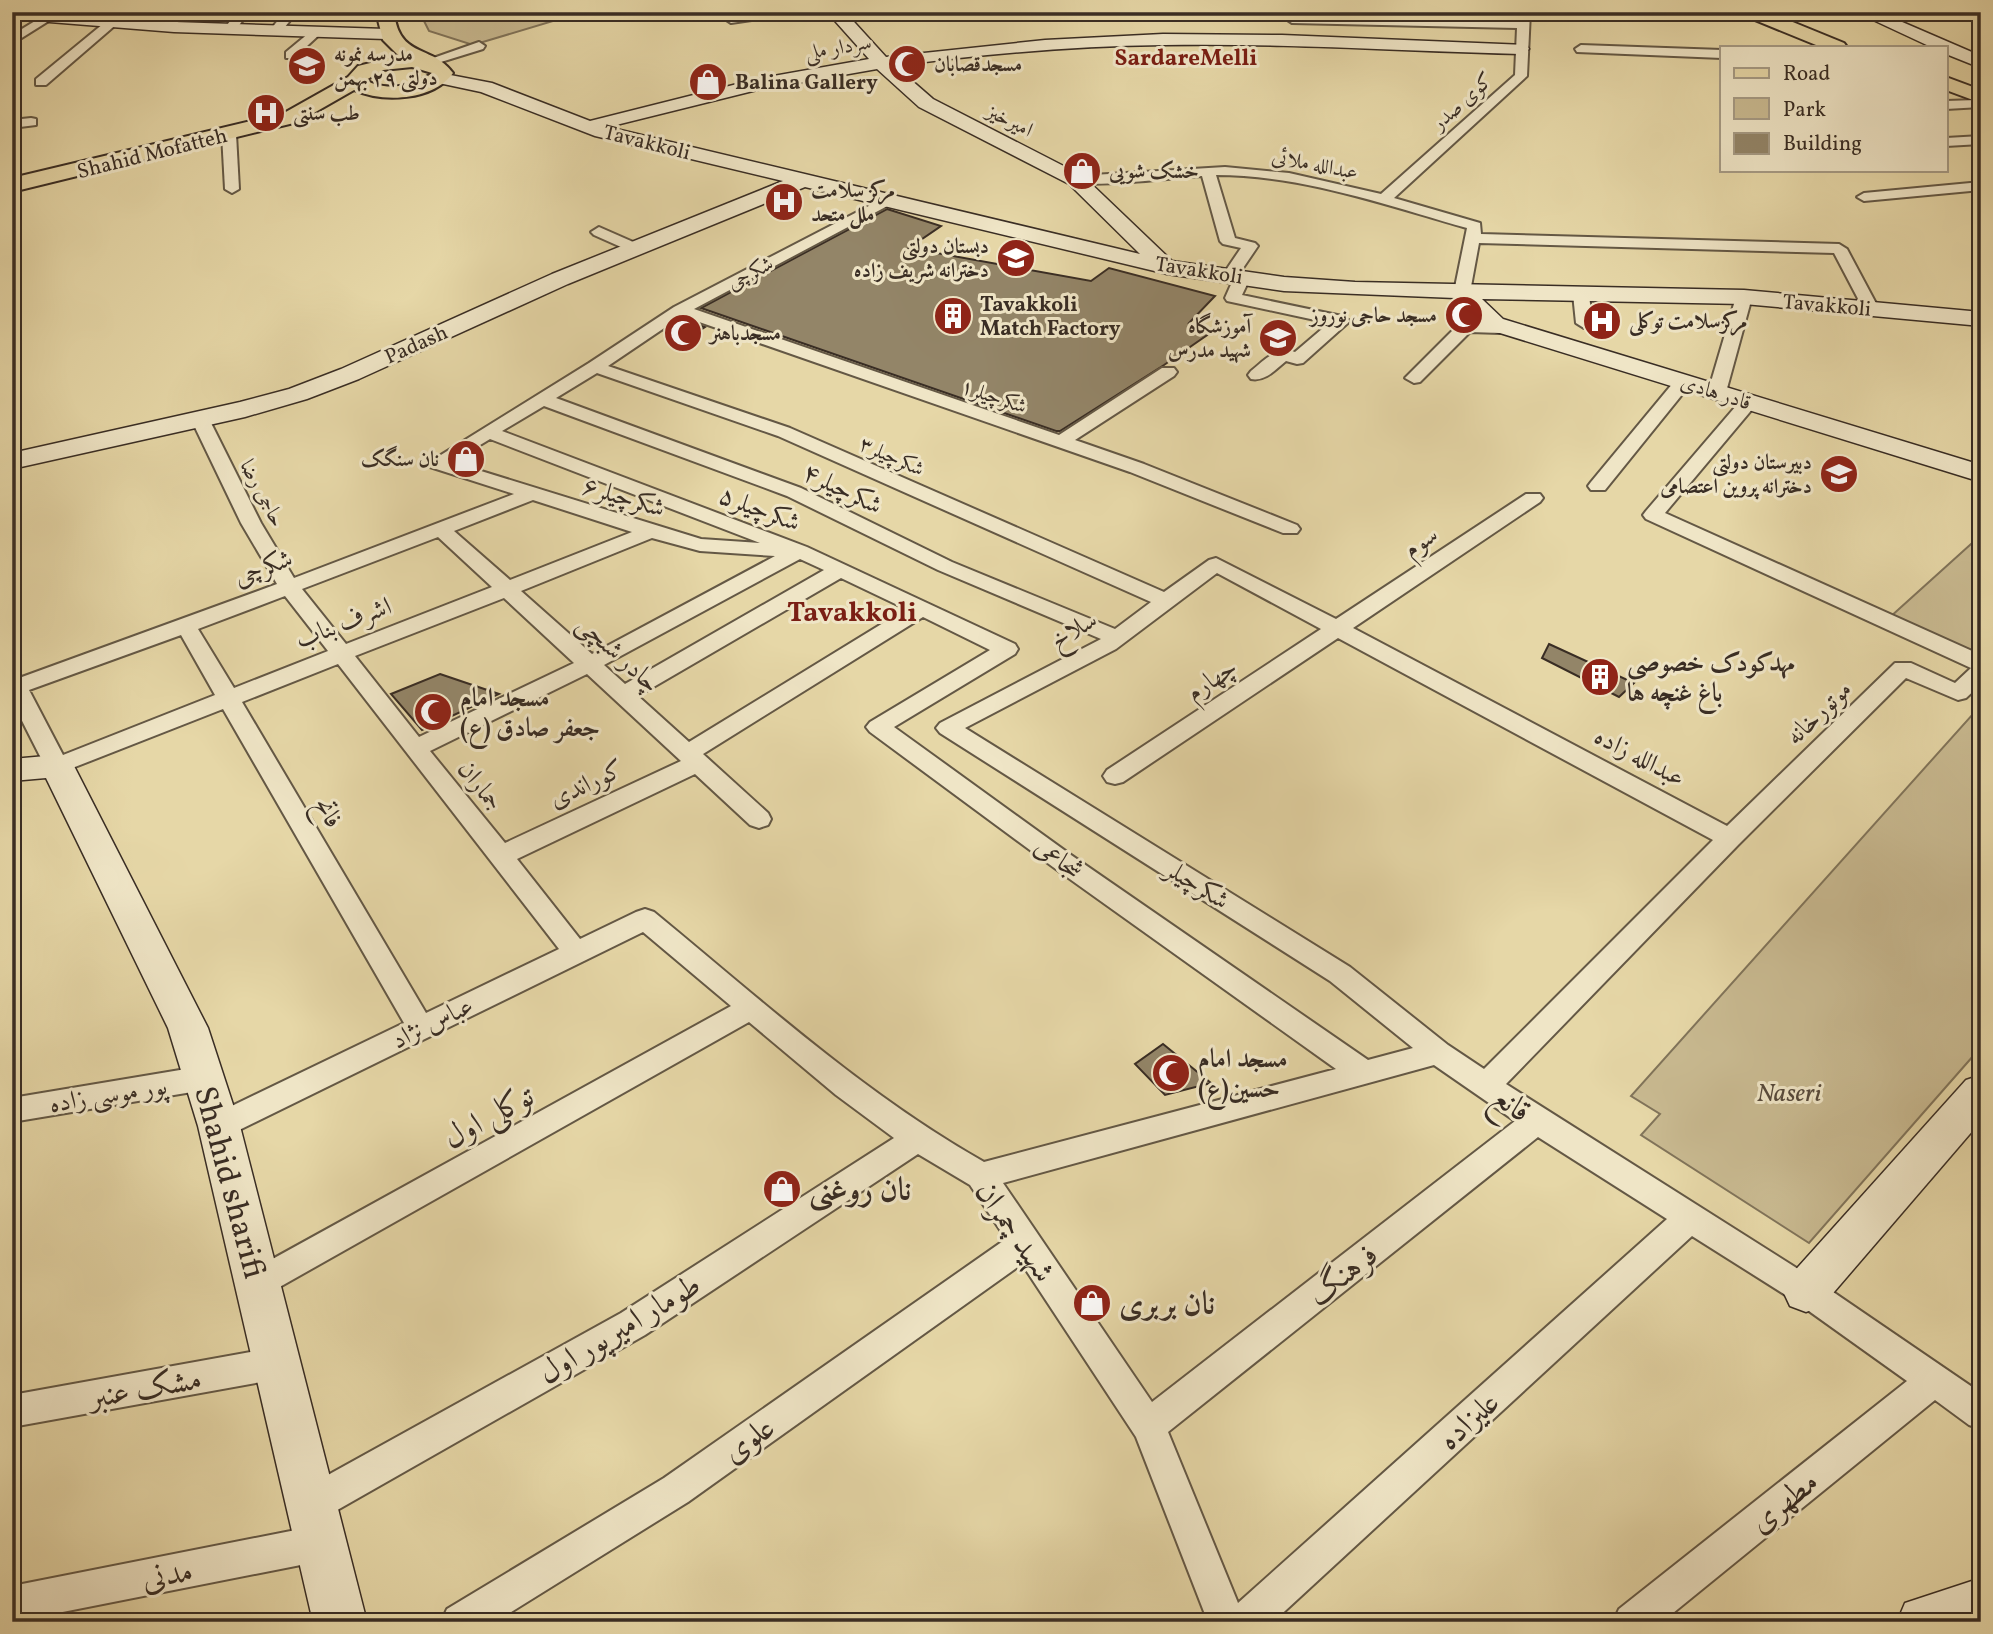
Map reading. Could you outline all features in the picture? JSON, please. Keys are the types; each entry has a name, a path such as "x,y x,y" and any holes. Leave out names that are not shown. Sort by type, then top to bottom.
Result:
{"main road":[{"path":"358,77 386,33 385,12"},
{"path":"1751,12 1836,46"},
{"path":"1772,12 1856,46"},
{"path":"386,33 396,45 434,68"},
{"path":"291,118 358,77 397,62 434,68"},
{"name":"Shahid Mofatteh","path":"12,185 424,86 434,68"},
{"path":"358,77 364,88 400,91"},
{"path":"1948,84 1980,102"},
{"path":"1948,93 1980,102"}],"street":[{"path":"167,26 183,12"},
{"path":"230,29 243,12"},
{"path":"276,30 291,12"},
{"path":"731,19 786,12"},
{"name":"امیرخیز","path":"835,12 904,88 926,103 1076,180 1167,267"},
{"path":"1864,12 1940,46"},
{"path":"1970,12 1981,19"},
{"path":"12,14 167,26 386,33"},
{"path":"12,40 50,17"},
{"path":"1292,19 1524,19"},
{"name":"کوی صدر","path":"1383,200 1521,76 1520,49 1524,19"},
{"path":"41,82 113,22"},
{"path":"289,55 315,32"},
{"name":"سردار ملی","path":"588,127 713,93 883,62 1046,44 1136,41 1520,49"},
{"path":"434,68 479,46"},
{"path":"1581,49 1720,54"},
{"path":"1948,49 1981,63"},
{"name":"Tavakkoli","path":"434,68 588,127 1167,267 1356,289 1744,297 1981,319"},
{"path":"1948,105 1980,102"},
{"path":"12,124 31,122"},
{"path":"229,134 232,189"},
{"path":"1948,142 1981,141"},
{"path":"1208,172 1228,241 1250,246 1236,277 1233,298 1342,321 1297,359 1284,355 1256,375"},
{"name":"عبدالله ملائی","path":"1076,180 1115,180 1208,172 1270,175 1337,187 1475,226 1472,238"},
{"name":"Padash","path":"12,461 298,394 350,374 560,279 804,180"},
{"path":"1864,197 1981,186"},
{"name":"شکرچی","path":"437,463 595,367 680,310 888,200"},
{"path":"599,232 635,248"},
{"path":"1462,292 1472,238 1839,249 1871,309"},
{"name":"قادر هادی","path":"1462,292 1495,324 1981,474"},
{"path":"1581,294 1584,323"},
{"path":"1717,392 1744,297"},
{"name":"شکرچیلر۱","path":"680,310 1137,468 1290,529"},
{"path":"1414,378 1466,327 1494,329 1495,324"},
{"name":"شکرچیلر۳","path":"595,367 784,432 1166,601"},
{"path":"1059,443 1168,372"},
{"path":"1598,486 1684,381"},
{"name":"شکرچیلر۴","path":"541,400 794,492 944,566 1116,637"},
{"path":"1748,403 1653,515 1980,671"},
{"name":"حاجی رضا","path":"200,419 251,523 289,587"},
{"name":"شکرچیلر۵","path":"488,432 800,551 1007,649"},
{"name":"شکرچیلر۶","path":"437,463 532,495 700,545 800,551"},
{"name":"شکرچی","path":"13,685 186,626 532,495"},
{"name":"سوم","path":"1337,628 1534,498"},
{"name":"چادر شبچی","path":"442,529 759,819"},
{"name":"اشرف بناب","path":"57,766 651,532"},
{"path":"416,748 590,664 800,551"},
{"name":"سلاخ","path":"948,728 1116,637 1216,564"},
{"name":"عبدالله زاده","path":"1216,564 1730,838"},
{"path":"623,695 840,570"},
{"name":"جماران","path":"289,587 576,953"},
{"name":"کوراندی","path":"500,856 693,758 922,609"},
{"name":"فاتح","path":"186,626 421,1028"},
{"name":"چهارم","path":"1115,776 1337,628"},
{"name":"شجاعی","path":"1007,649 878,727 1062,861 1364,1073"},
{"name":"موتورخانه","path":"1730,838 1903,668 1958,693 1980,671"},
{"path":"12,770 57,766 13,685"},
{"name":"شکرچیلر","path":"948,728 1340,974 1438,1053"},
{"name":"Shahid sharifi","path":"57,766 188,1028 219,1126 340,1622"},
{"path":"1487,1085 1730,838"},
{"name":"عباس نژاد","path":"219,1126 645,919"},
{"name":"شهید چمران","path":"645,919 846,1087 917,1139 981,1175 1147,1426 1189,1522 1227,1622"},
{"name":"توکلی اول","path":"258,1283 751,1008"},
{"path":"981,1175 1438,1053"},
{"name":"قانع","path":"1438,1053 1537,1121 1806,1291 1981,1413"},
{"name":"پور موسی زاده","path":"12,1110 204,1078"},
{"path":"1806,1291 1981,1092"},
{"name":"فرهنگ","path":"1147,1426 1537,1121"},
{"name":"طومار امیرپور اول","path":"317,1523 633,1324 917,1139"},
{"name":"علیزاده","path":"1245,1622 1690,1218"},
{"name":"علوی","path":"460,1622 676,1490 1026,1242"},
{"name":"مشک عنبر","path":"12,1411 278,1363"},
{"name":"مطهری","path":"1632,1622 1934,1380"},
{"name":"مدنی","path":"12,1605 317,1523"},
{"path":"1924,1622 1981,1604"}],"green space":[{"path":"462,12 558,12 563,18 473,45 429,31 423,19"},
{"path":"1981,535 1981,660 1889,618"},
{"name":"Naseri","path":"1981,705 1981,1047 1809,1243 1641,1135 1660,1114 1631,1096"}],"building":[{"name":"Tavakkoli Match Factory","path":"887,209 941,226 909,248 1091,281 1109,268 1215,296 1189,323 1213,331 1164,365 1056,431 701,308"},
{"path":"682,319 705,327 687,339 665,331"},
{"name":"مهدکودک خصوصی باغ غنچه ها","path":"1549,644 1634,683 1619,697 1542,658"},
{"name":"مسجد امام جعفر صادق (ع)","path":"440,674 499,694 422,730 391,694"},
{"name":"مسجد امام حسین(ع)","path":"1163,1044 1211,1083 1165,1095 1135,1064"}],"place":[{"name":"مسجدقصابان","path":"907,64"},
{"name":"مدرسه نمونه دولتی ۲۹ بهمن","path":"307,66"},
{"name":"Balina Gallery","path":"708,82"},
{"name":"طب سنتی","path":"266,113"},
{"name":"خشک شویی","path":"1082,171"},
{"name":"مرکز سلامت ملل متحد","path":"784,202"},
{"name":"دبستان دولتی دخترانه شریف زاده","path":"1016,258"},
{"name":"مسجد حاجی نوروز","path":"1464,315"},
{"name":"Tavakkoli Match Factory","path":"953,316"},
{"name":"مرکزسلامت توکلی","path":"1602,321"},
{"name":"مسجدباهنر","path":"683,333"},
{"name":"آموزشگاه شهید مدرس","path":"1278,338"},
{"name":"نان سنگک","path":"466,459"},
{"name":"دبیرستان دولتی دخترانه پروین اعتصامی","path":"1839,474"},
{"name":"مهدکودک خصوصی باغ غنچه ها","path":"1600,677"},
{"name":"مسجد امام جعفر صادق (ع)","path":"433,712"},
{"name":"مسجد امام حسین(ع)","path":"1171,1073"},
{"name":"نان روغنی","path":"782,1189"},
{"name":"نان بربری","path":"1092,1303"}],"district":[{"name":"SardareMelli","path":"1186,57"},
{"name":"Tavakkoli","path":"852,611"}]}
